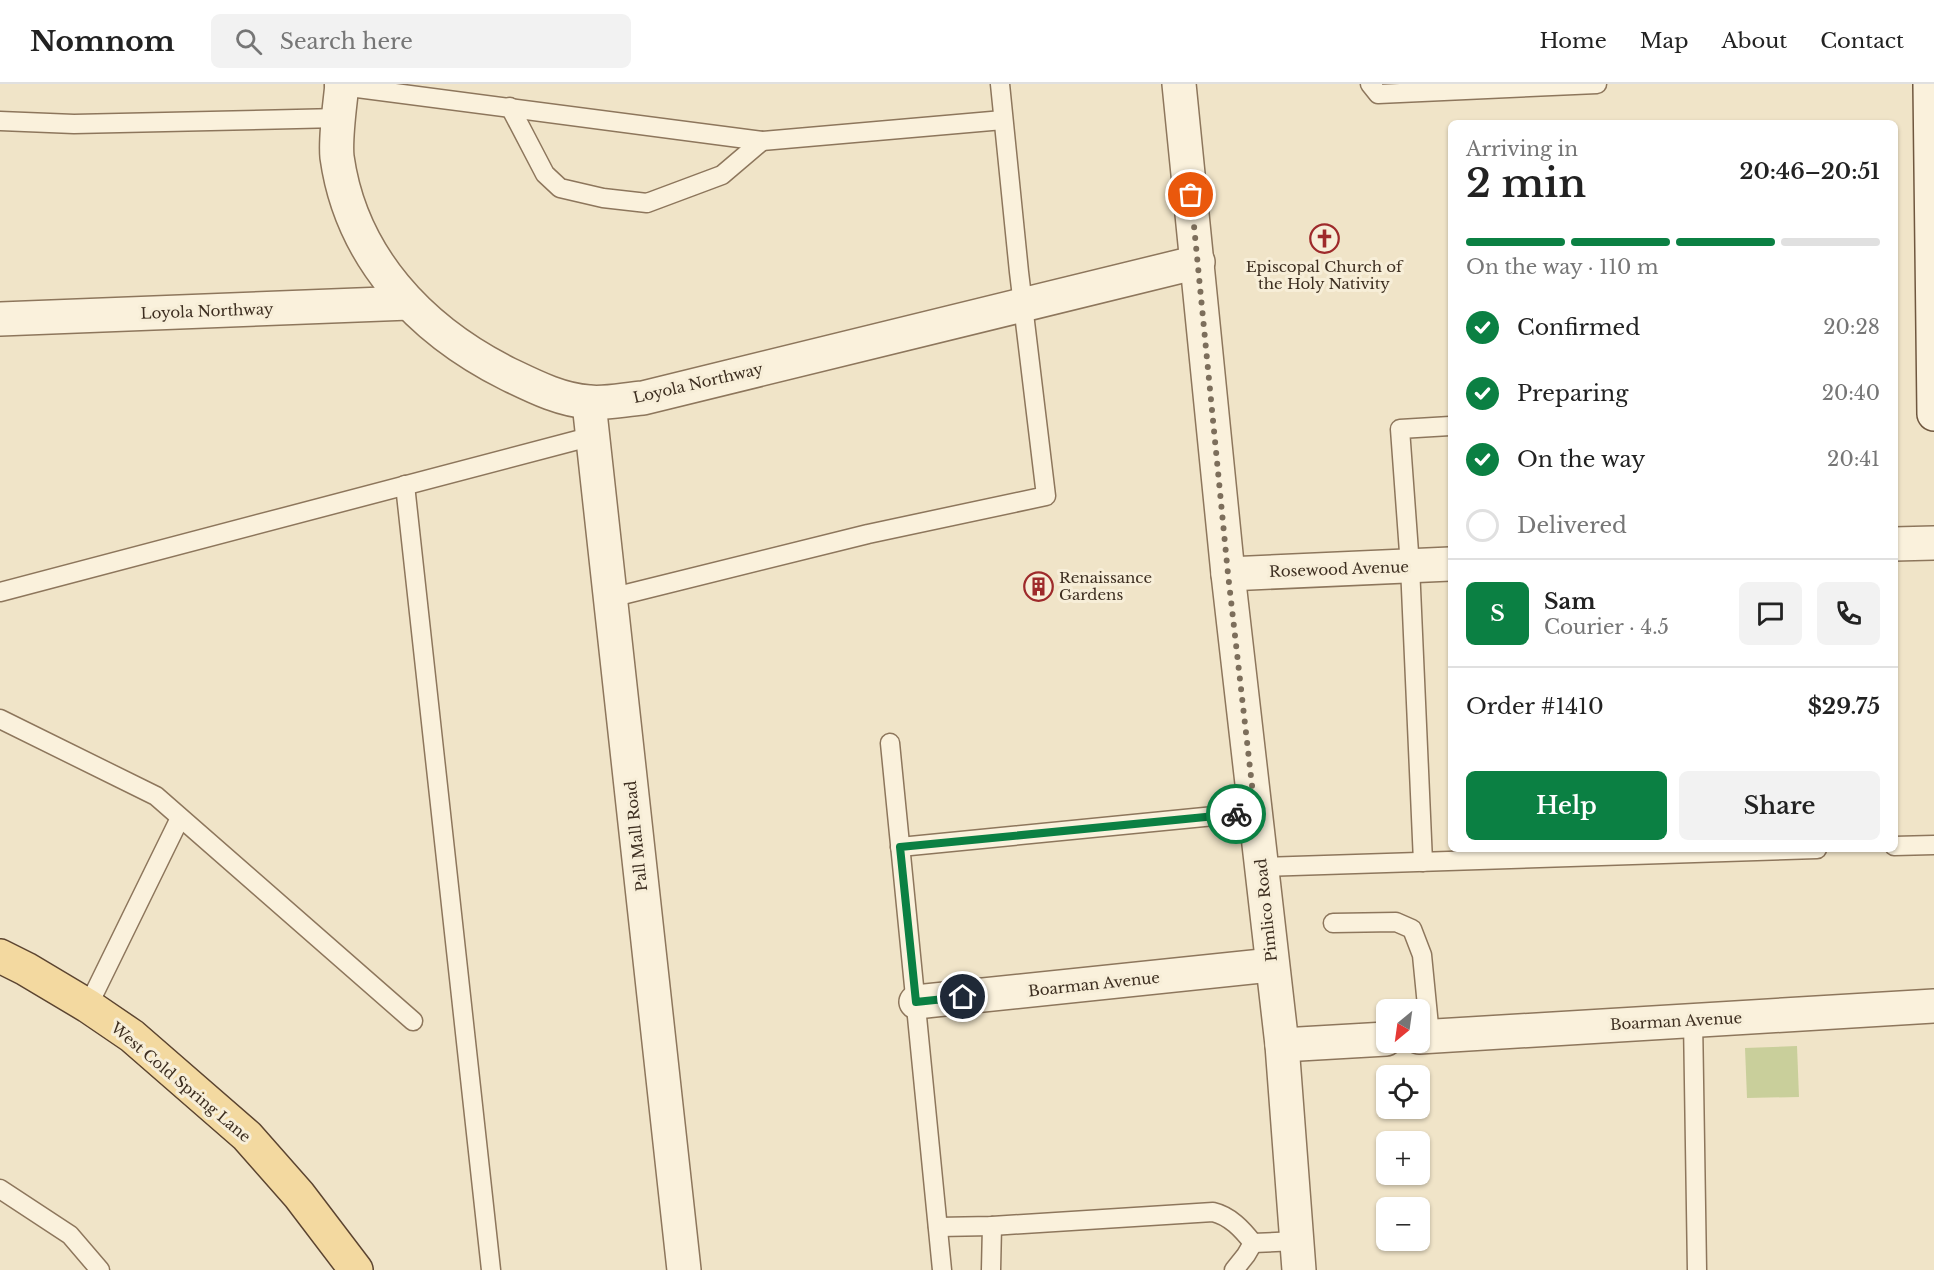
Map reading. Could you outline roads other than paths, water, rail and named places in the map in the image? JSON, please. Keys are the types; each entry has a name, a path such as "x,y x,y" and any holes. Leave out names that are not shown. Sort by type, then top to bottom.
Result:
{"main road":[{"name":"West Cold Spring Lane","path":"0,956 26,969 132,1036 247,1136 299,1195 356,1270"}],"street":[{"name":"Pimlico Road","path":"1179,84 1228,574 1282,1045 1298,1255"},
{"path":"1930,84 1934,414"},
{"path":"338,93 337,154 344,188 355,222 380,268 409,303"},
{"name":"Loyola Northway","path":"0,319 409,303 444,335 491,365 542,391 590,403 643,398 1198,262"},
{"name":"Pall Mall Road","path":"590,403 684,1270"},
{"path":"1898,544 1934,543"},
{"name":"Rosewood Avenue","path":"1228,574 1448,564"},
{"name":"Boarman Avenue","path":"916,1002 1272,965"},
{"name":"Boarman Avenue","path":"1430,1036 1934,1006"},
{"path":"1282,1045 1376,1040"}],"lane":[{"path":"610,598 868,534 1046,496 1002,120 1000,84"},
{"path":"1370,84 1378,94 1597,84"},
{"path":"0,122 74,124 338,93 510,107 762,141 1002,120"},
{"path":"510,107 545,174 560,188 603,198 647,203 722,175 762,141"},
{"path":"1423,862 1410,566 1400,429 1448,426"},
{"path":"0,592 593,436"},
{"path":"405,485 491,1270"},
{"path":"0,719 156,796 413,1021"},
{"path":"890,743 942,1270"},
{"path":"900,847 1255,812"},
{"path":"87,1006 180,818"},
{"path":"1898,846 1934,845"},
{"path":"1261,867 1726,852"},
{"path":"1333,923 1396,922 1412,929 1422,955 1424,999"},
{"path":"1693,1020 1697,1270"},
{"path":"0,1189 70,1234 100,1270"},
{"path":"938,1227 992,1226 1213,1212 1221,1214 1242,1229 1253,1243 1298,1255"},
{"path":"991,1270 992,1226"},
{"path":"1234,1270 1253,1243"}],"place":[{"name":"Episcopal Church of the Holy Nativity","path":"1324,239"},
{"name":"Renaissance Gardens","path":"1038,586"}]}
